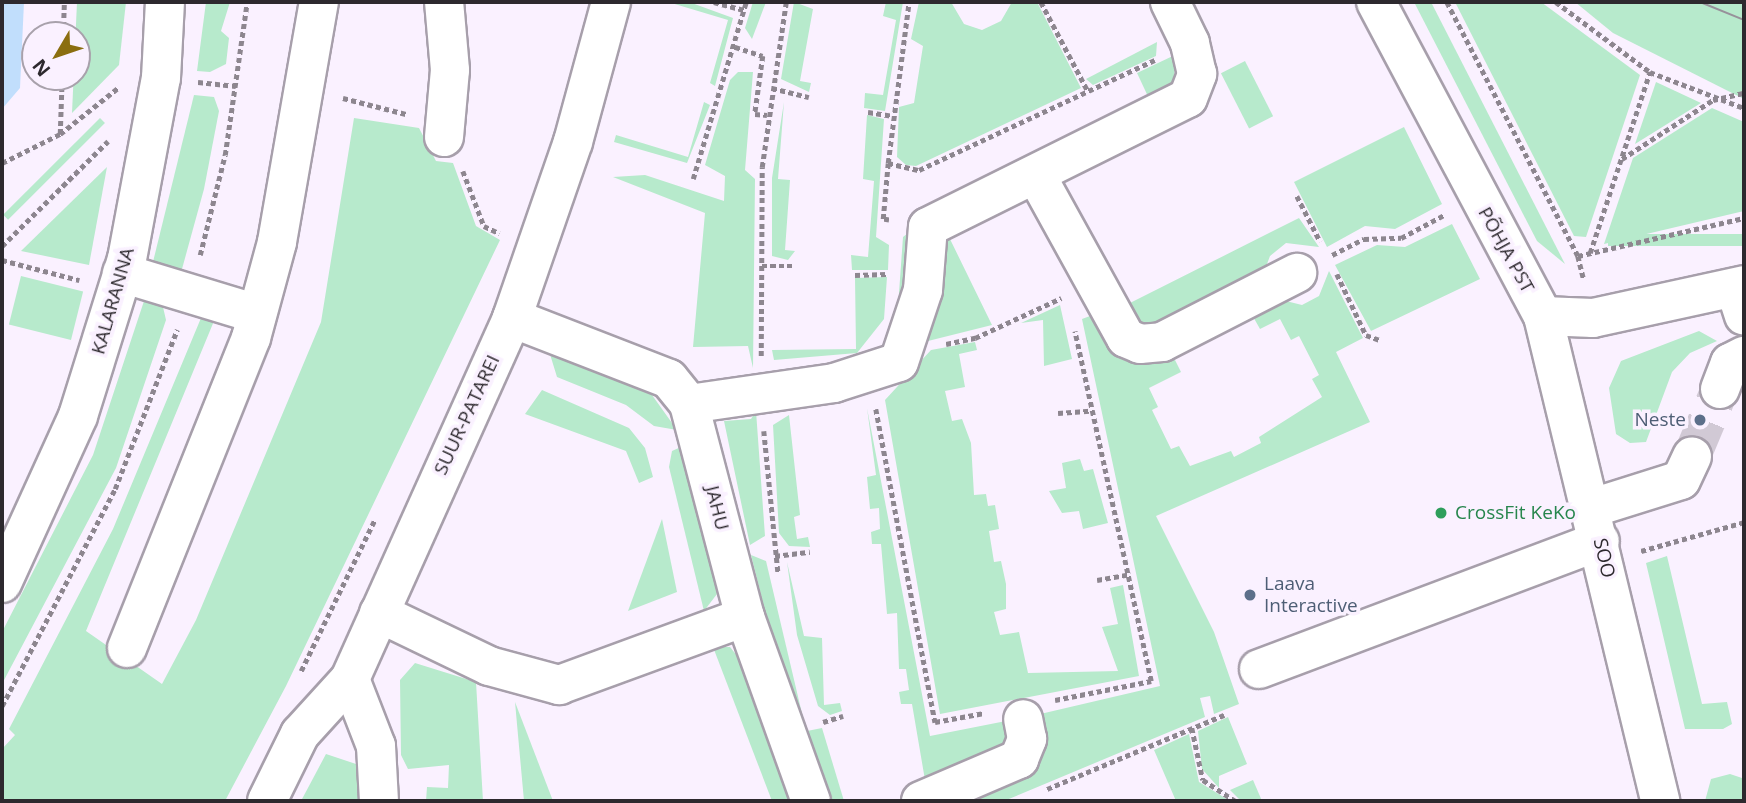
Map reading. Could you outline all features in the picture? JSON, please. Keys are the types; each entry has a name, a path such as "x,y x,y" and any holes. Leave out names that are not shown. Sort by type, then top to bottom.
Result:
{"street":[{"name":"KALARANNA","path":"2,583 78,416 108,278 161,78 165,2"},
{"path":"127,648 257,314 304,89 319,2"},
{"path":"444,2 450,69 452,151"},
{"name":"SUUR-PATAREI","path":"267,801 300,734 350,679 512,318 573,142 611,2"},
{"path":"689,404 869,374 890,368 907,350 923,290 928,227 1188,98 1197,74 1191,43 1170,2"},
{"name":"PÕHJA PST","path":"1376,2 1476,198 1543,316 1593,318 1741,296"},
{"path":"1036,175 1119,328 1140,344 1161,342 1297,273"},
{"path":"108,278 190,294 257,314"},
{"name":"SOO","path":"1543,316 1609,534 1660,801"},
{"name":"JAHU","path":"512,318 669,379 689,404 745,617 811,801"},
{"path":"1720,389 1730,363 1744,356"},
{"path":"1259,669 1609,534 1681,480 1692,456"},
{"path":"379,613 489,666 559,685 745,617"},
{"path":"350,679 376,746 379,801"},
{"path":"921,801 1019,759 1027,739 1018,711"}],"path":[{"path":"63,21 64,2"},
{"path":"2,706 115,489 190,294 225,155 247,2"},
{"path":"714,2 744,10"},
{"path":"693,178 735,47 746,2"},
{"path":"909,2 892,116 883,219 928,227"},
{"path":"1041,2 1088,91"},
{"path":"1447,2 1578,256 1593,318"},
{"path":"1556,2 1650,72 1713,100 1744,108"},
{"path":"735,47 763,56 755,114 767,116"},
{"path":"888,163 919,170 1162,57"},
{"path":"1590,254 1650,72"},
{"path":"2,170 60,134 127,79"},
{"path":"772,88 808,96"},
{"path":"304,89 412,116"},
{"path":"60,134 62,91"},
{"path":"1621,160 1713,100 1744,93"},
{"path":"867,112 892,116"},
{"path":"2,246 114,136"},
{"path":"452,151 484,226 509,238"},
{"path":"2,163 8,164"},
{"path":"1297,273 1364,239 1401,238 1476,198"},
{"path":"1578,256 1744,218"},
{"path":"2,260 108,278"},
{"path":"762,265 794,266"},
{"path":"855,275 894,274 894,285"},
{"path":"907,350 975,338 1068,295 1070,308"},
{"path":"869,374 935,722 1018,711 1151,681 1130,574 1090,411 1073,321"},
{"path":"1058,413 1090,411"},
{"path":"298,677 377,514"},
{"path":"1609,534 1744,522"},
{"path":"775,556 810,552"},
{"path":"1097,580 1130,574"},
{"path":"1042,791 1224,715"},
{"path":"1192,728 1203,780 1235,801"}],"green space":[{"path":"77,2 126,2 119,65 72,113 73,91 91,91 91,21 76,21"},
{"path":"206,2 230,2 221,31 229,38 226,64 210,72 197,71"},
{"path":"668,2 689,2 733,18 715,86 710,83 728,20"},
{"path":"753,2 766,2 752,39 745,28"},
{"path":"794,2 813,9 800,81 811,83 809,92 781,79"},
{"path":"886,2 903,2 885,111 864,108 865,93 883,95 896,20 883,16"},
{"path":"919,2 951,2 964,24 982,30 1001,21 1012,2 1037,2 1081,88 916,166 906,165 897,157 899,107 914,103 923,46 911,39"},
{"path":"1414,2 1431,2 1565,264 1537,241"},
{"path":"1455,2 1541,2 1640,75 1586,237 1574,236"},
{"path":"1575,2 1744,2 1744,99 1613,33"},
{"path":"1157,42 1156,56 1093,85 1086,79"},
{"path":"1177,54 1173,84 1152,105 1137,73"},
{"path":"1245,61 1273,116 1249,129 1221,73"},
{"path":"738,72 753,72 745,170 755,179 753,368 748,346 693,347 705,213 613,177 645,175 724,201 725,176 705,165 730,80"},
{"path":"1656,82 1701,103 1635,144"},
{"path":"194,95 214,97 219,111 204,189 182,269 151,270"},
{"path":"704,102 710,105 687,163 614,142 616,135 688,157"},
{"path":"784,102 778,179 790,180 785,250 795,251 788,260 772,256 772,178"},
{"path":"1712,108 1744,122 1744,211 1604,244 1633,158"},
{"path":"867,115 884,119 876,237 889,245 888,270 852,270 851,255 868,257 874,181 863,179"},
{"path":"100,118 105,123 8,220 3,215"},
{"path":"354,118 419,128 436,161 453,163 476,226 500,240 286,686 225,801 2,801 2,749 15,735 9,729 113,529 201,318 214,321 86,631 162,684 196,620 321,322"},
{"path":"1404,127 1442,204 1395,229 1365,226 1327,247 1294,182"},
{"path":"107,167 89,265 21,251"},
{"path":"1299,218 1319,247 1286,243 1270,256 1264,272 1144,330 1126,305"},
{"path":"1452,224 1480,279 1371,331 1335,265 1377,245 1405,247"},
{"path":"912,230 906,300 897,321 903,237"},
{"path":"1608,234 1744,234 1744,246 1608,246"},
{"path":"948,235 992,325 924,342 938,304"},
{"path":"1329,271 1363,338 1336,352 1370,422 1156,516 1214,632 1239,704 1214,714 1210,696 1200,698 1205,717 1004,801 956,801 1026,773 1036,715 1160,686 1082,319 1098,313 1172,354 1181,372 1149,388 1158,407 1152,410 1171,449 1179,446 1190,466 1231,451 1234,457 1261,443 1259,437 1322,397 1312,379 1319,375 1299,336 1291,340 1280,319 1260,329 1251,313 1278,299 1302,305 1319,296"},
{"path":"21,276 83,291 71,340 9,325"},
{"path":"887,277 884,319 857,353 774,360 772,350 856,349 855,278"},
{"path":"144,301 163,307 166,320 116,468 2,684 2,632 93,455"},
{"path":"1060,305 1072,359 1044,366 1043,320 1021,323"},
{"path":"1699,331 1717,341 1690,353 1672,372 1646,442 1630,443 1616,434 1609,388 1621,361"},
{"path":"975,342 977,350 959,354 965,387 945,391 952,421 962,419 971,443 974,495 986,494 988,506 995,505 999,529 989,531 994,562 1001,561 1006,584 1006,609 994,612 1000,635 1019,632 1028,673 1118,671 1102,627 1118,624 1110,588 1123,585 1139,676 940,714 885,400 931,350"},
{"path":"549,351 652,395 677,430 654,426 626,405 557,377"},
{"path":"542,390 629,428 645,448 653,477 639,483 626,451 525,414"},
{"path":"867,408 930,736 1006,721 1009,733 1004,750 925,780 912,704 901,704 899,692 909,690 906,669 899,669 897,613 887,614 881,544 872,544 871,532 880,529 879,508 870,509 867,477 876,475"},
{"path":"756,411 765,536 750,545 724,421 751,419"},
{"path":"789,415 800,515 794,517 797,539 808,537 810,547 789,546 779,533 773,425"},
{"path":"683,446 717,594 704,611 669,467 672,451"},
{"path":"1080,459 1084,471 1093,469 1108,523 1083,529 1079,511 1062,513 1049,491 1066,488 1062,463"},
{"path":"662,519 677,592 628,611"},
{"path":"751,555 766,561 804,722 770,631"},
{"path":"1667,556 1702,704 1727,702 1732,724 1723,729 1685,729 1646,563"},
{"path":"787,562 804,636 822,638 824,705 840,703 842,711 830,715 818,706 797,635"},
{"path":"713,647 730,647 742,662 791,801 772,801"},
{"path":"415,663 476,682 483,801 426,801 427,787 448,788 449,765 408,769 401,755 400,680"},
{"path":"515,702 553,801 524,801"},
{"path":"1228,717 1247,764 1219,776 1219,788 1202,769 1198,731"},
{"path":"822,728 844,801 832,801 807,731"},
{"path":"1189,734 1199,782 1230,801 1176,801 1154,750"},
{"path":"326,754 356,764 360,801 301,801"},
{"path":"1730,774 1742,778 1744,801 1705,801 1711,779"},
{"path":"1253,780 1262,801 1241,801 1230,790"}],"water":[{"path":"2,2 24,2 21,21 20,88 2,109"}],"tunnel":[{"path":"1692,456 1720,389"}],"tram line":[{"path":"1700,2 1744,20"}],"place":[{"name":"Neste","path":"1700,420"},
{"name":"CrossFit KeKo","path":"1441,513"},
{"name":"Laava Interactive","path":"1250,595"}]}
